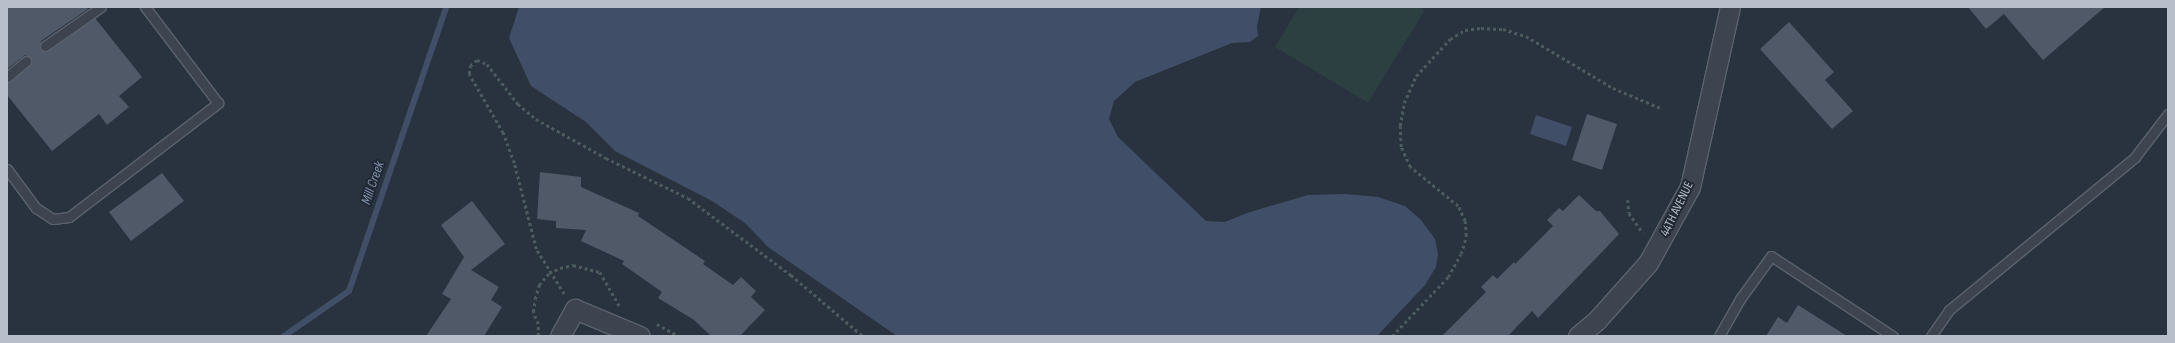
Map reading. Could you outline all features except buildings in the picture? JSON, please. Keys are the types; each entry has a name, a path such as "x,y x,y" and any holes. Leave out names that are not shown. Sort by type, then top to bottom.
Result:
{"street":[{"name":"44TH AVENUE","path":"1578,336 1597,320 1648,263 1690,187 1730,7"},
{"path":"560,336 575,309 640,336"}],"lane":[{"path":"45,46 101,7"},
{"path":"7,169 36,208 52,219 68,217 218,102 145,7"},
{"path":"7,77 26,62"},
{"path":"1931,336 1950,310 2135,157 2168,114"},
{"path":"1719,336 1740,299 1771,256 1893,336"}],"path":[{"path":"1392,336 1448,277 1461,254 1466,236 1466,221 1458,206 1410,166 1401,147 1400,126 1404,103 1416,76 1450,39 1465,30 1481,28 1503,29 1526,36 1613,88 1663,109"},
{"path":"575,309 549,273 536,249 508,148 469,74 473,62 483,61 487,64 518,104 536,119 606,158 688,198 791,275 863,336"},
{"path":"1628,200 1627,207 1643,234 1643,240"}],"shaded area":[{"path":"1299,7 1420,7 1425,10 1368,103 1275,47"}],"water":[{"path":"519,7 1261,7 1257,26 1258,36 1250,42 1232,43 1135,82 1114,101 1109,119 1118,137 1206,221 1225,222 1247,213 1308,195 1345,194 1378,197 1405,206 1421,220 1435,239 1438,254 1436,267 1425,285 1377,336 897,336 768,247 745,223 712,201 615,151 586,122 531,86 509,38"},
{"path":"1536,115 1572,127 1566,146 1530,134"}],"waterway":[{"name":"Mill Creek","path":"284,336 349,291 446,7"}]}
